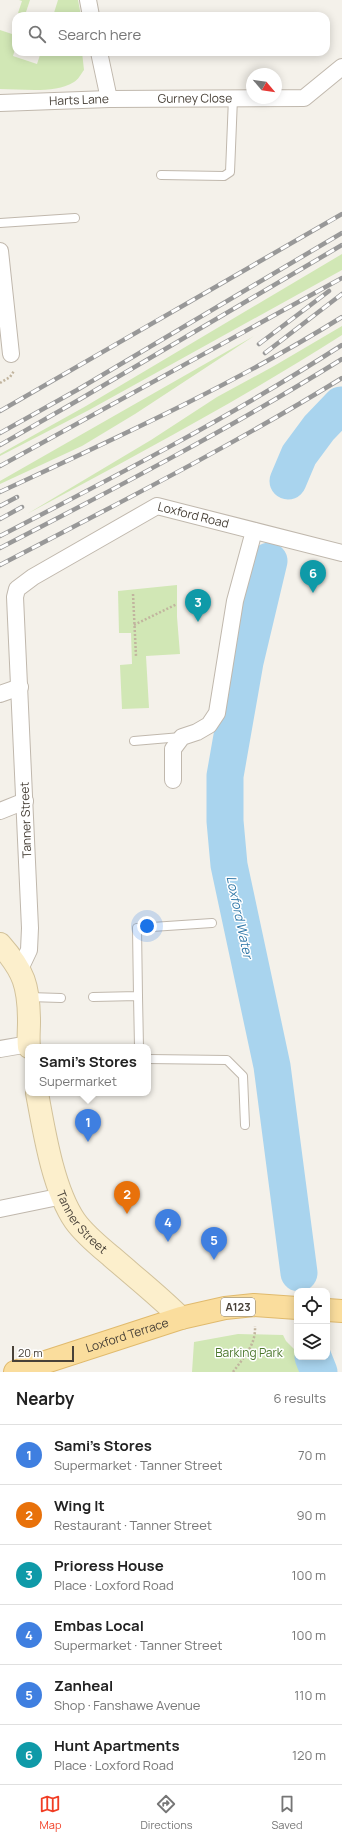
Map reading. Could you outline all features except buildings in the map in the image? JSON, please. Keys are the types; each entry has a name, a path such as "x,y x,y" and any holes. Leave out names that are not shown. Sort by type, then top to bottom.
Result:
{"main road":[{"name":"A123","path":"180,1318 225,1308 254,1305 294,1308"},
{"path":"330,1310 342,1311"},
{"name":"Loxford Terrace","path":"15,1372 180,1318"}],"street":[{"path":"88,0 90,12"},
{"name":"Harts Lane","path":"0,103 109,99 100,56"},
{"name":"Gurney Close","path":"109,99 304,98 342,67"},
{"path":"0,251 4,337 10,354"},
{"name":"Loxford Road","path":"17,590 33,577 157,506 342,553"},
{"path":"173,780 174,749 182,737 209,725 217,713 235,600 254,531"},
{"name":"Tanner Street","path":"17,590 15,597 15,619 20,687 30,942 29,950 20,969"},
{"path":"0,694 20,687"},
{"path":"0,812 25,801"},
{"path":"0,944 20,969 28,997 29,1044"},
{"path":"0,1049 25,1046"},
{"name":"Tanner Street","path":"38,1096 54,1172 74,1220 90,1238 161,1297 180,1318"},
{"path":"0,1209 63,1196"}],"lane":[{"path":"161,175 224,176 230,172 233,98"},
{"path":"0,223 75,218"},
{"path":"134,741 182,737"},
{"path":"138,1044 137,928 212,923"},
{"path":"93,997 138,996"},
{"path":"28,997 61,998"},
{"path":"151,1059 227,1060 243,1076 245,1125"}],"path":[{"path":"0,383 5,380"},
{"path":"133,594 136,656"},
{"path":"134,625 177,604"},
{"path":"233,1372 251,1347 256,1334 254,1305"}],"green space":[{"path":"19,0 30,0 26,12 18,12 22,1"},
{"path":"58,0 78,0 80,12 54,12"},
{"path":"0,30 12,34 12,56 37,64 40,56 82,56 84,70 74,82 58,88 28,90 0,89"},
{"path":"342,254 342,270 89,410 0,456 0,454 86,406"},
{"path":"342,326 342,335 304,359 186,428 27,514 151,440 217,397"},
{"path":"254,336 135,414 82,446 0,484 0,481"},
{"path":"177,585 177,617 180,654 146,656 149,708 122,709 120,665 132,664 131,633 119,633 118,591"},
{"name":"Barking Park","path":"238,1334 283,1335 286,1341 294,1349 294,1360 301,1360 307,1372 192,1372 194,1342"}],"waterway":[{"name":"Loxford Water","path":"288,481 299,455 319,428 341,405"},
{"name":"Loxford Water","path":"269,561 245,662 225,776 225,821 229,865 272,1066 299,1273"},
{"name":"Loxford Water","path":"314,1360 319,1372"}],"railway":[{"path":"0,411 342,214"},
{"path":"0,433 77,390 342,233"},
{"path":"0,445 342,245"},
{"path":"0,466 342,278"},
{"path":"259,344 329,291"},
{"path":"265,353 342,294"},
{"path":"0,492 174,410 301,342 342,317"},
{"path":"0,536 216,421 342,345"},
{"path":"0,548 216,433 342,359"},
{"path":"0,565 216,451 342,378"},
{"path":"0,506 17,497"},
{"path":"0,519 22,507"}],"place":[{"name":"Hunt Apartments","path":"313,593"},
{"name":"Prioress House","path":"198,622"},
{"name":"Sami's Stores","path":"88,1142"},
{"name":"Wing It","path":"127,1214"},
{"name":"Embas Local","path":"168,1242"},
{"name":"Zanheal","path":"214,1260"}]}
